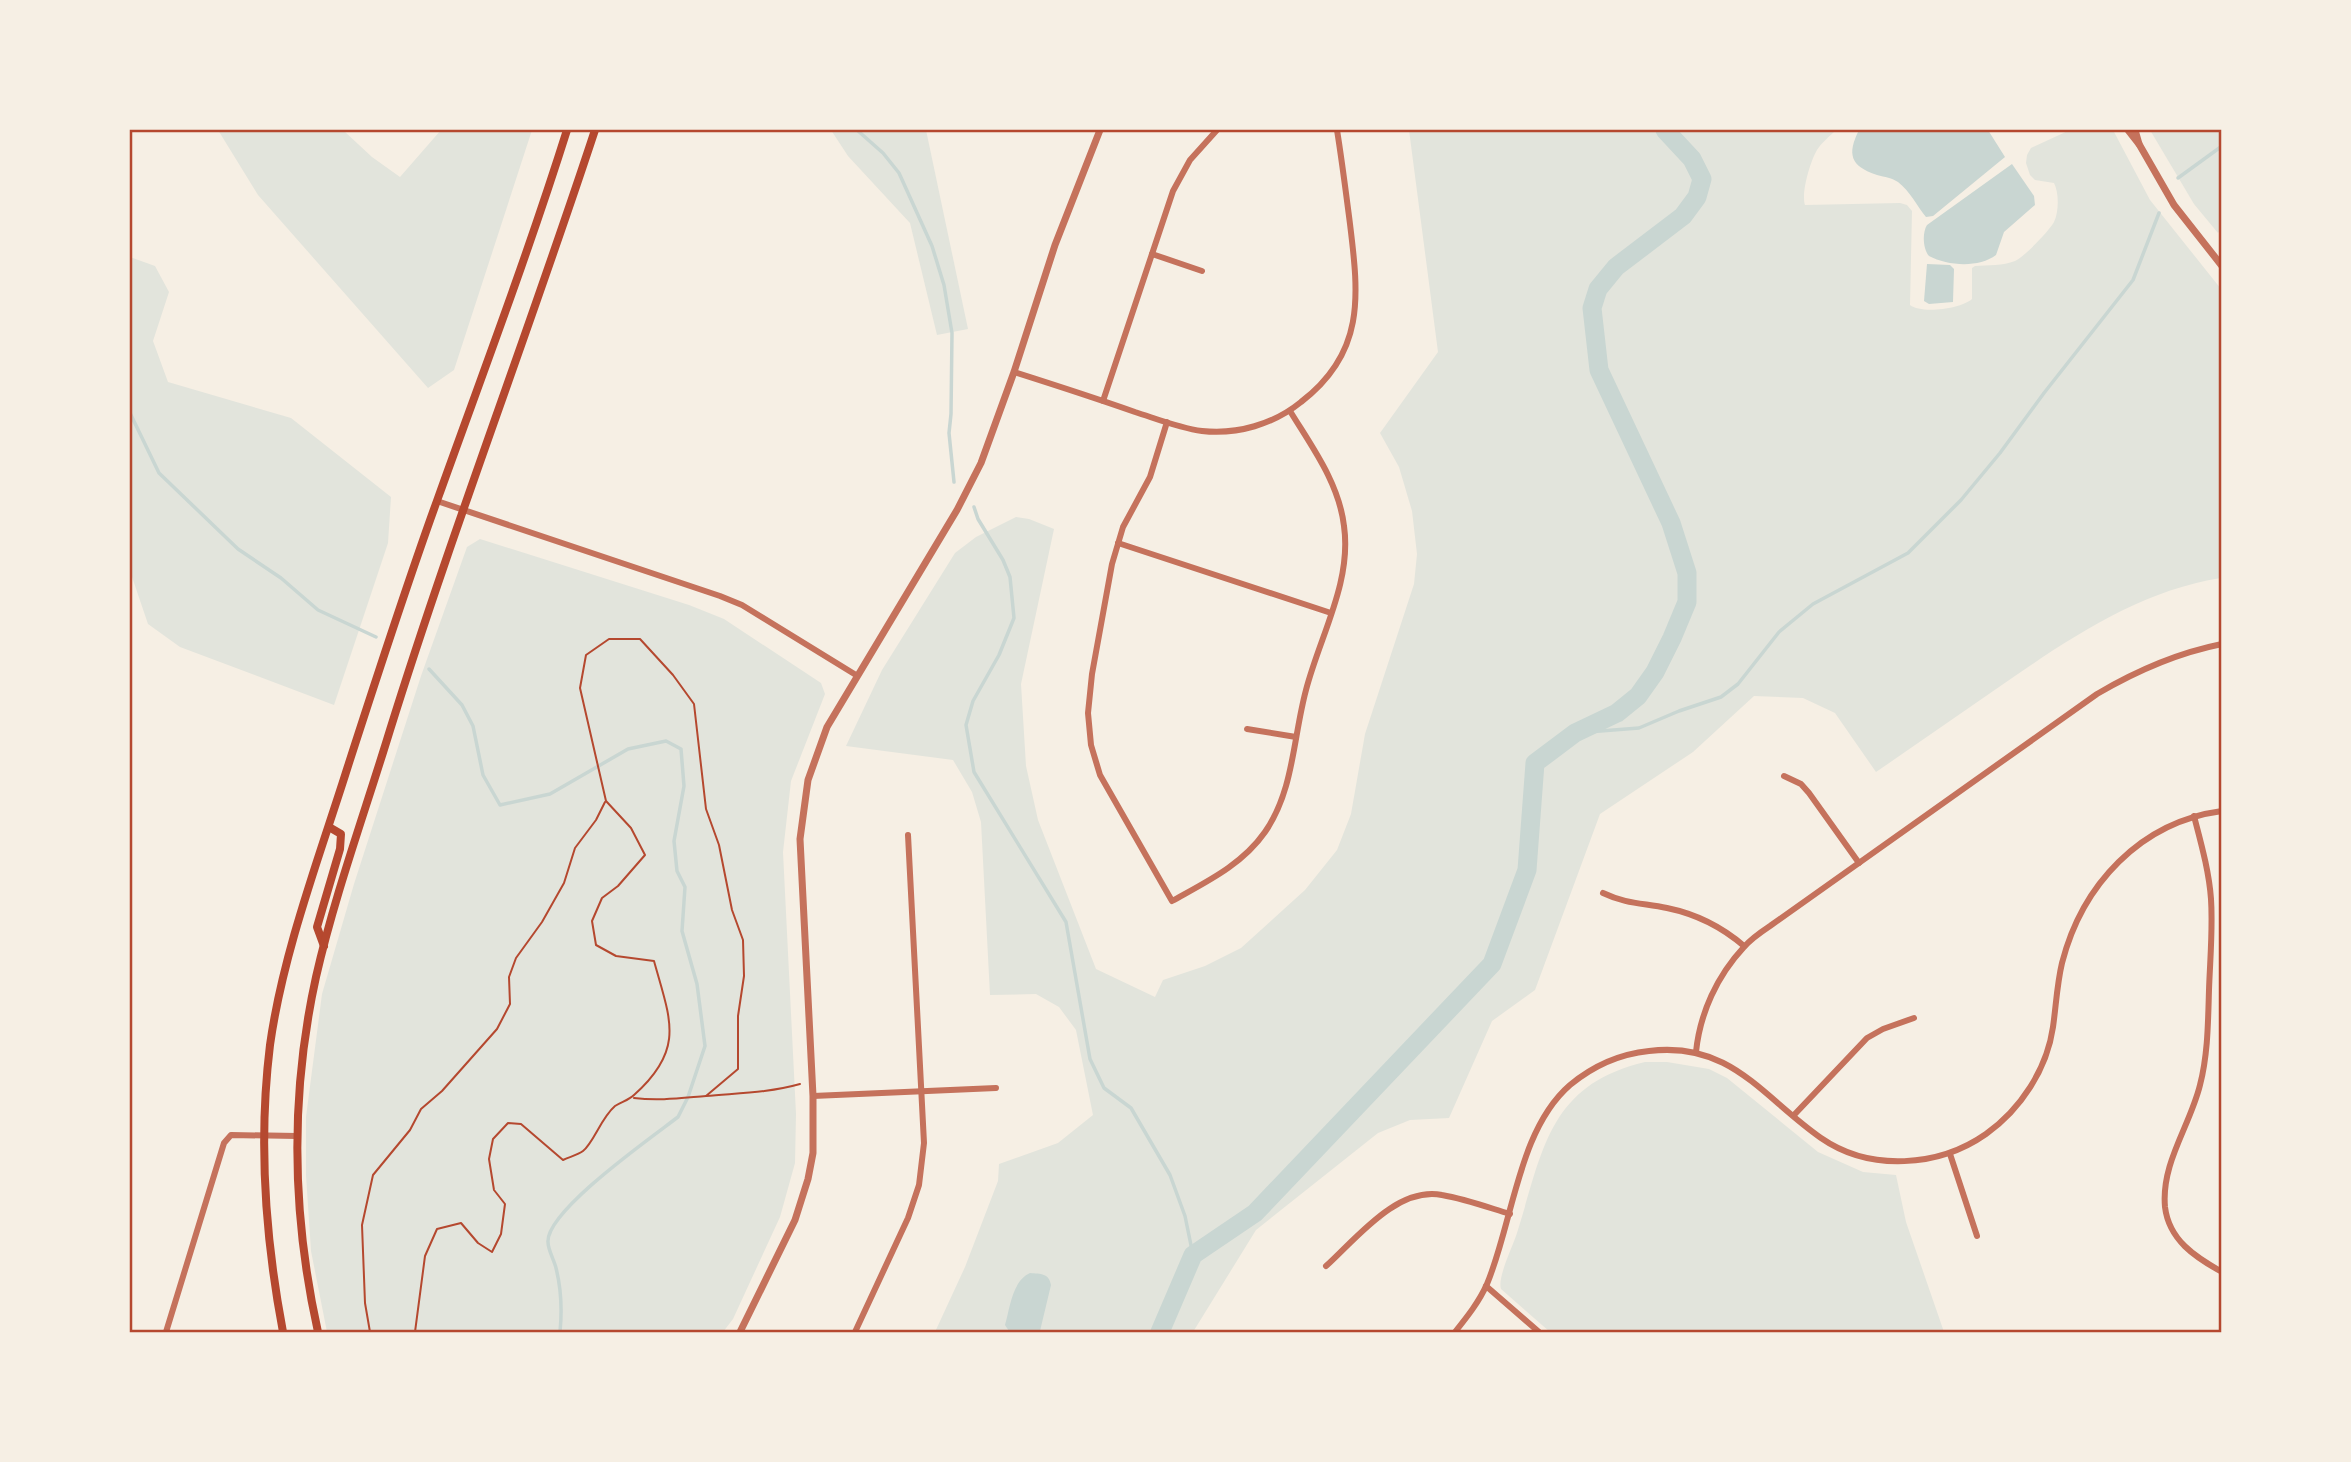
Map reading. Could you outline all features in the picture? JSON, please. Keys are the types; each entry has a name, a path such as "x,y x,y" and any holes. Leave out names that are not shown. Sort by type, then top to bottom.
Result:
{"main road":[{"path":"283,1332 267,1229 263,1135 270,1045 276,1011 294,940 329,827 437,501 514,289 567,130"},
{"path":"318,1332 307,1282 300,1226 297,1136 299,1092 309,1015 324,946 409,670 462,510 523,344 595,130"},
{"path":"324,946 317,927 340,849 341,834 329,827"}],"street":[{"path":"740,1332 758,1299 801,1202 813,1153 813,1096 800,856 808,780 821,740 856,675 970,488 1014,372 1055,245 1100,130"},
{"path":"1103,401 1178,180 1199,148 1217,130"},
{"path":"1014,372 1190,429 1219,432 1255,426 1290,411 1322,386 1332,374 1346,347 1355,312 1357,276 1337,130"},
{"path":"2128,130 2174,205 2221,265"},
{"path":"2135,130 2138,144"},
{"path":"1152,254 1202,271"},
{"path":"1167,422 1150,477 1123,527 1118,543 1108,582 1089,695 1091,745 1107,789 1172,901 1237,863 1265,833 1284,795 1306,689 1339,590 1346,556 1344,523 1336,490 1290,411"},
{"path":"437,501 720,596 741,605 856,675"},
{"path":"1118,543 1331,613"},
{"path":"1696,1052 1698,1032 1707,1004 1744,946 2097,694 2150,666 2221,643"},
{"path":"1247,729 1296,737"},
{"path":"1784,776 1801,784 1809,793 1858,863"},
{"path":"1455,1332 1486,1286 1536,1131 1552,1105 1569,1086 1593,1069 1618,1057 1656,1050 1696,1052 1722,1060 1735,1068 1823,1140 1862,1156 1908,1161 1950,1154 1972,1143 2004,1120 2034,1080 2053,1030 2061,967 2067,943 2096,887 2122,857 2158,831 2194,816 2221,811"},
{"path":"2194,816 2211,898 2207,1038 2199,1088 2167,1174 2165,1197 2170,1224 2183,1245 2192,1254 2221,1272"},
{"path":"855,1332 908,1218 919,1185 924,1143 908,835"},
{"path":"1603,893 1629,904 1668,908 1691,914 1719,928 1744,946"},
{"path":"1794,1115 1867,1038 1914,1018"},
{"path":"813,1096 996,1088"},
{"path":"166,1332 224,1143 231,1135 297,1136"},
{"path":"1950,1154 1977,1236"},
{"path":"1326,1266 1400,1201 1414,1196 1440,1194 1510,1214"},
{"path":"1486,1286 1539,1332"}],"path":[{"path":"415,1332 425,1256 437,1229 461,1223 478,1243 492,1252 502,1234 505,1204 495,1190 489,1159 493,1139 508,1123 521,1124 563,1160 584,1150 599,1125 616,1106 632,1097 651,1077 670,1045 671,1029 654,961 616,956 596,945 592,921 602,898 618,886 645,856 631,828 606,801 580,688 586,656 609,639 640,639 673,675 694,704 706,809 719,845 732,910 743,940 744,976 738,1016 738,1069 706,1096"},
{"path":"370,1332 365,1303 362,1224 373,1175 410,1130 421,1110 442,1091 497,1029 510,1004 509,977 516,958 548,912 564,883 575,848 596,820 606,801"},
{"path":"632,1097 659,1101 775,1091 800,1084"}],"shaded area":[{"path":"218,130 344,131 372,157 400,177 441,130 532,130 454,370 428,388 258,195"},
{"path":"831,130 926,130 968,329 937,335 910,223 848,156"},
{"path":"1409,130 1836,130 1814,155 1805,185 1805,205 1907,205 1912,211 1910,305 1932,310 1959,305 1972,299 1972,268 2015,261 2036,243 2054,222 2058,207 2056,187 2054,183 2035,180 2030,175 2026,163 2031,148 2070,130 2113,130 2150,200 2221,289 2221,578 2190,584 2161,594 2077,635 1876,772 1835,713 1803,698 1754,696 1693,752 1600,814 1535,990 1492,1021 1449,1118 1410,1120 1378,1133 1256,1230 1193,1332 935,1332 965,1267 998,1181 999,1164 1058,1143 1093,1115 1076,1030 1059,1007 1036,994 990,995 981,822 972,792 953,760 846,746 882,670 955,553 976,537 1016,517 1029,519 1054,529 1021,684 1026,766 1038,820 1096,969 1155,997 1163,980 1205,966 1241,948 1305,890 1337,850 1351,814 1365,734 1414,584 1417,554 1412,511 1399,467 1380,433 1438,352"},
{"path":"1859,130 1988,130 2005,157 1933,216 1926,217 1898,182 1861,168 1856,163 1852,152"},
{"path":"2150,130 2221,130 2222,227 2218,233 2194,204"},
{"path":"2012,164 2034,196 2035,205 2004,232 1996,255 1972,264 1945,262 1929,256 1924,241 1927,225"},
{"path":"130,257 155,266 169,292 153,341 168,382 291,418 391,497 388,543 334,705 180,647 148,624 130,571"},
{"path":"1927,264 1950,265 1954,269 1953,302 1929,304 1924,301"},
{"path":"480,539 689,605 724,619 821,683 825,694 791,781 783,852 796,1114 795,1163 780,1217 733,1319 723,1332 327,1332 311,1251 306,1175 306,1117 322,994 354,884 421,676 467,547"},
{"path":"1645,1062 1667,1062 1709,1069 1727,1078 1818,1152 1863,1172 1896,1175 1906,1222 1944,1332 1550,1332 1501,1289 1503,1270 1543,1149 1554,1125 1569,1105 1588,1087 1613,1073"},
{"path":"1030,1273 1046,1276 1051,1285 1040,1331 1009,1331 1005,1325 1015,1288"}],"waterway":[{"path":"857,130 883,153 899,173 932,246 944,285 952,333 949,433 954,482"},
{"path":"1160,1332 1193,1255 1255,1213 1492,964 1527,870 1535,763 1575,733 1617,713 1638,696 1655,672 1672,638 1687,602 1687,573 1671,523 1599,370 1592,308 1598,289 1616,267 1683,216 1697,197 1702,179 1692,159 1665,130"},
{"path":"2178,178 2222,146"},
{"path":"1575,733 1639,728 1721,697 1738,684 1779,632 1813,604 1908,553 1961,500 2000,453 2133,280 2159,213"},
{"path":"130,413 159,473 238,549 281,578 318,610 376,637"},
{"path":"974,507 1010,577 1014,618 999,655 973,701 966,725 974,772 1066,922 1090,1059 1104,1088 1131,1108 1170,1175 1185,1216 1193,1255"},
{"path":"429,669 462,705 473,726 483,775 500,805 550,794 628,749 666,741 681,749 684,786 674,841 677,871 685,887 682,931 697,984 705,1046 688,1097 678,1117 581,1194 552,1229 548,1242 559,1284 560,1332"}]}
